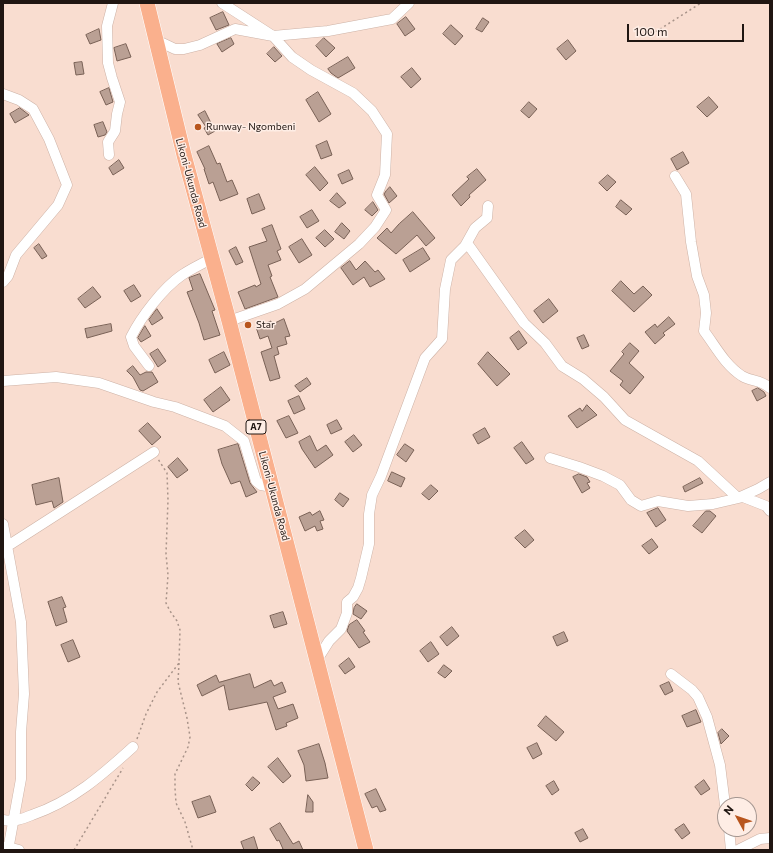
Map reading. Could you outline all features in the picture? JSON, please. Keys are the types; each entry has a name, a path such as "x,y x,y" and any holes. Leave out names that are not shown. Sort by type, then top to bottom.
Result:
{"highway":[{"name":"Likoni-Ukunda Road","path":"147,3 184,155 229,321 366,850"}],"street":[{"path":"109,155 108,142 115,131 120,102 108,63 107,26 113,3"},
{"path":"222,3 273,36 292,57 311,70 353,93 372,111 387,134 385,175 377,195 386,210 375,227 359,244 305,289 278,304 229,321"},
{"path":"156,40 176,49 180,49 200,45 235,29 273,36 328,31 392,19 409,3"},
{"path":"3,94 19,100 33,109 49,139 67,185 58,205 16,255 8,276 3,282"},
{"path":"675,176 686,194 691,242 697,276 704,296 706,313 704,331 727,364 743,377 764,383 770,388"},
{"path":"317,660 329,641 341,629 348,613 347,602 353,597 358,588 369,544 369,514 372,495 383,470 425,358 442,339 445,289 452,260 467,243 475,228 487,218 488,206"},
{"path":"467,243 500,287 524,323 545,343 562,366 583,379 625,420 698,461 738,498"},
{"path":"149,366 134,346 131,337 140,321 161,295 181,276 211,259"},
{"path":"3,381 56,377 99,383 154,402 175,407 225,426 244,441 256,481 261,485 272,487"},
{"path":"5,548 154,452"},
{"path":"550,458 603,476 620,485 631,500 641,506 658,501 688,506 713,504 743,496 766,506 770,511"},
{"path":"738,498 770,482"},
{"path":"3,524 5,548 21,622 24,694 21,732 21,779 14,822 6,848 19,850"},
{"path":"670,674 692,690 698,697 707,718 720,765 724,797"},
{"path":"3,820 14,822 52,808 95,781 134,747"},
{"path":"729,837 731,850"},
{"path":"738,850 760,839 770,838"}],"path":[{"path":"641,35 657,31 701,3"},
{"path":"154,452 167,473 168,500 166,554 168,575 166,603 177,621 180,630 178,682 190,737 188,747 175,774 174,788 176,803 185,822 193,850"},
{"path":"134,747 146,714 157,692 179,663"},
{"path":"74,850 125,765"}],"building":[{"path":"223,12 229,25 216,30 210,18"},
{"path":"406,17 415,29 405,36 397,24"},
{"path":"483,18 489,22 482,32 476,29"},
{"path":"451,25 463,36 455,45 443,34"},
{"path":"99,29 101,40 90,44 86,35"},
{"path":"231,38 234,44 222,52 217,44"},
{"path":"324,38 335,48 326,57 316,46"},
{"path":"568,40 576,51 566,60 557,49"},
{"path":"126,44 131,57 117,61 114,48"},
{"path":"274,47 282,56 275,62 267,54"},
{"path":"348,57 355,68 338,78 331,73 328,69"},
{"path":"82,62 84,74 76,75 74,63"},
{"path":"412,68 421,79 411,88 401,77"},
{"path":"109,88 113,102 106,105 100,92"},
{"path":"318,92 331,114 319,122 306,100"},
{"path":"709,97 718,107 707,117 697,107"},
{"path":"529,102 537,109 529,118 521,111"},
{"path":"20,108 29,115 15,123 10,114"},
{"path":"205,111 215,131 208,135 204,128 206,127 198,115"},
{"path":"103,122 107,132 105,135 98,137 94,125"},
{"path":"327,141 332,155 321,159 316,146"},
{"path":"209,146 217,164 220,163 227,182 232,180 238,194 220,201 213,182 209,184 205,169 197,152"},
{"path":"683,152 689,163 677,170 671,159"},
{"path":"119,160 124,168 113,175 109,168"},
{"path":"315,167 328,183 320,191 306,175"},
{"path":"477,169 486,180 469,195 470,197 461,206 452,195 469,179 467,177"},
{"path":"349,170 353,179 342,184 338,175"},
{"path":"608,175 616,182 607,191 599,183"},
{"path":"390,187 397,196 389,203 384,194"},
{"path":"337,193 346,203 339,208 330,201"},
{"path":"259,194 265,209 252,214 247,199"},
{"path":"621,200 632,209 626,215 616,207"},
{"path":"373,202 378,210 372,216 365,210"},
{"path":"312,210 319,221 307,228 300,217"},
{"path":"413,212 435,238 426,246 417,235 396,254 377,238 387,228 391,233"},
{"path":"342,223 350,231 344,239 335,232"},
{"path":"272,225 281,249 277,251 281,260 268,265 272,276 270,277 278,297 245,309 238,292 261,284 249,247 267,241 262,229"},
{"path":"325,230 334,239 325,247 316,238"},
{"path":"302,239 312,255 299,263 289,247"},
{"path":"39,244 47,256 42,259 34,248"},
{"path":"236,247 243,262 236,265 229,251"},
{"path":"423,248 430,259 410,272 403,260"},
{"path":"350,261 356,270 365,261 375,272 378,270 385,279 370,287 364,277 353,285 341,268"},
{"path":"200,274 215,310 212,311 220,335 204,340 187,292 193,290 189,278"},
{"path":"621,281 634,294 643,286 652,295 634,312 612,291"},
{"path":"134,285 141,296 131,302 124,291"},
{"path":"93,287 101,297 85,308 78,299"},
{"path":"549,299 558,311 543,323 534,311"},
{"path":"157,309 163,318 152,325 149,320"},
{"path":"669,317 675,324 663,333 665,335 655,344 645,332 655,324 657,327"},
{"path":"284,319 290,336 285,337 287,344 277,347 279,354 274,356 280,378 270,381 261,352 272,348 268,336 260,339 256,327 271,321 272,324"},
{"path":"111,324 112,331 87,338 85,329"},
{"path":"145,326 151,336 141,342 138,338"},
{"path":"519,331 527,343 518,350 510,338"},
{"path":"584,335 589,346 582,349 577,338"},
{"path":"630,343 639,351 629,363 644,377 630,394 620,385 623,381 610,371 624,354 622,352"},
{"path":"158,349 166,361 158,367 150,354"},
{"path":"224,352 230,365 215,373 209,360"},
{"path":"488,352 510,374 497,386 478,364"},
{"path":"133,366 140,375 146,372 152,372 158,382 143,391 140,390 133,377 127,371"},
{"path":"307,378 311,384 300,392 295,386"},
{"path":"221,387 230,400 213,412 204,400"},
{"path":"758,388 764,392 766,396 757,401 752,391"},
{"path":"299,396 305,409 294,414 288,401"},
{"path":"587,405 597,415 577,428 568,416 580,408 582,411"},
{"path":"289,416 298,433 286,438 277,421"},
{"path":"337,420 342,429 331,434 327,425"},
{"path":"148,423 161,437 152,445 139,431"},
{"path":"485,428 490,437 478,444 473,435"},
{"path":"354,435 362,445 353,452 345,442"},
{"path":"310,436 317,451 326,445 333,455 315,468 299,442"},
{"path":"522,442 534,459 526,464 514,448"},
{"path":"238,444 250,483 257,492 246,497 240,481 231,484 222,464 218,450"},
{"path":"405,444 414,450 406,462 397,455"},
{"path":"178,458 188,470 177,478 168,467"},
{"path":"392,472 405,478 401,487 388,481"},
{"path":"579,474 587,477 590,482 587,483 590,488 582,493 573,477"},
{"path":"59,478 63,502 54,508 52,501 36,505 32,485"},
{"path":"700,478 703,483 685,492 683,487"},
{"path":"431,485 438,491 429,500 422,494"},
{"path":"340,493 349,499 343,507 335,500"},
{"path":"658,508 666,520 656,527 647,513"},
{"path":"320,511 324,520 320,521 323,529 317,531 315,526 305,531 299,517 310,512 312,515"},
{"path":"706,511 710,511 716,516 702,533 693,526"},
{"path":"525,530 534,540 525,548 515,538"},
{"path":"652,539 658,547 649,554 642,546"},
{"path":"62,597 66,607 63,608 67,622 56,626 48,602"},
{"path":"357,604 367,611 361,619 353,614 354,608"},
{"path":"283,612 287,624 274,628 270,616"},
{"path":"357,620 365,631 363,632 370,642 359,648 347,631 349,625"},
{"path":"452,627 459,636 447,646 440,637"},
{"path":"564,632 568,641 557,646 553,637"},
{"path":"73,640 80,657 68,662 61,645"},
{"path":"431,642 439,654 428,662 420,651"},
{"path":"349,658 355,667 345,674 339,666"},
{"path":"444,665 452,671 445,678 438,673"},
{"path":"250,674 254,688 271,680 274,686 282,682 286,692 273,697 278,709 293,704 298,718 286,723 287,726 276,730 267,702 229,710 224,685 202,696 197,685 216,675 219,682"},
{"path":"669,682 673,691 665,695 660,686"},
{"path":"696,710 701,722 687,727 682,716"},
{"path":"546,716 564,732 556,741 538,726"},
{"path":"722,729 729,736 721,744 718,733"},
{"path":"537,743 542,754 533,759 527,748"},
{"path":"319,744 328,778 306,781 304,765 298,751"},
{"path":"278,758 291,776 283,783 268,767"},
{"path":"253,777 260,783 252,791 246,785"},
{"path":"704,780 710,789 701,795 695,787"},
{"path":"554,781 559,790 552,795 546,786"},
{"path":"376,789 386,810 380,812 377,806 372,808 365,794"},
{"path":"308,795 313,802 313,812 306,812"},
{"path":"210,796 216,812 198,818 192,802"},
{"path":"280,823 293,844 299,841 303,850 280,850 283,849 279,840 277,841 270,829"},
{"path":"684,824 690,833 682,839 675,830"},
{"path":"583,829 588,838 580,842 575,833"},
{"path":"254,837 258,850 244,850 241,842"}],"place":[{"name":"Runway- Ngombeni","path":"198,127"},
{"name":"Star","path":"248,325"}]}
